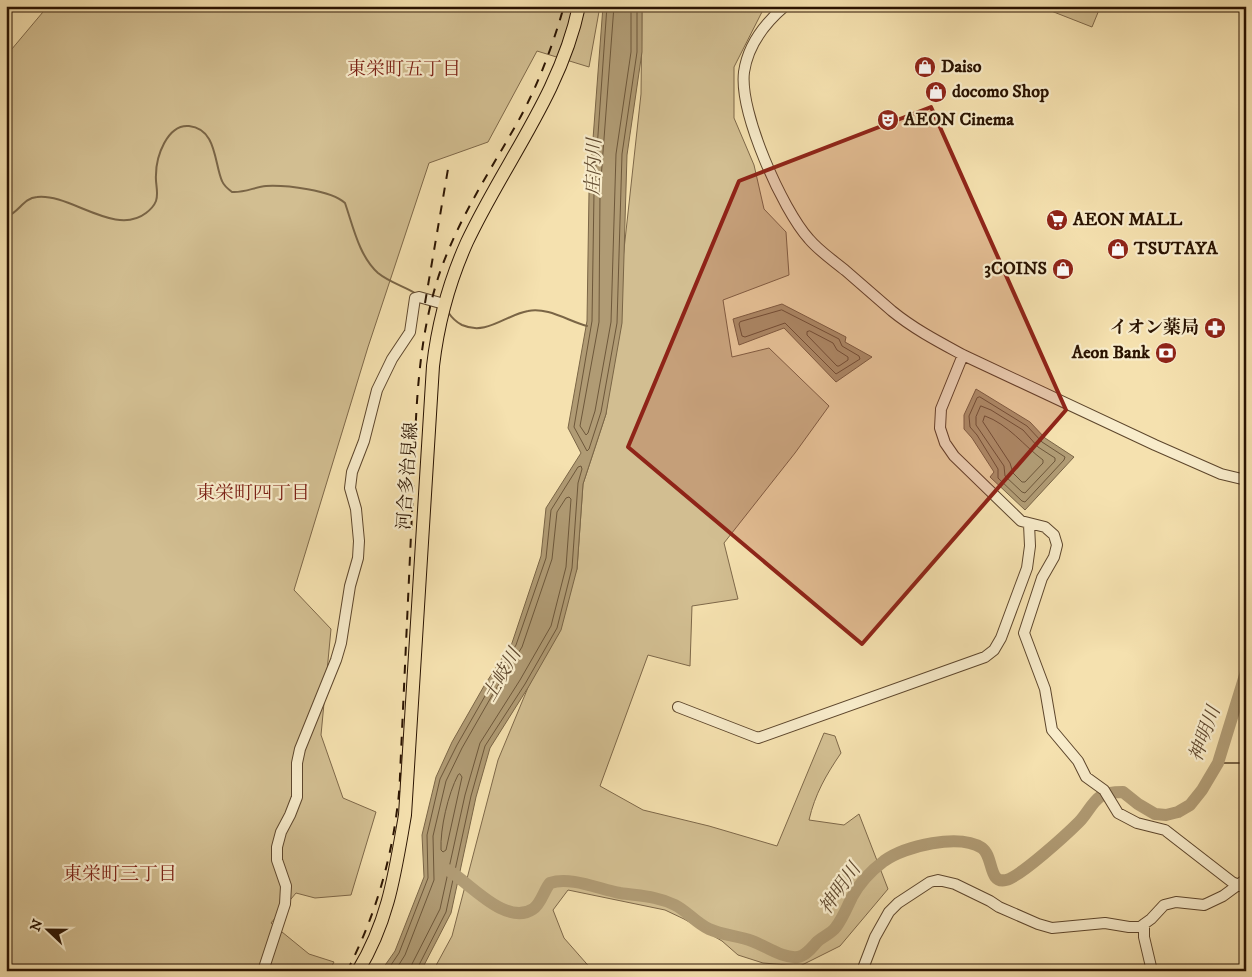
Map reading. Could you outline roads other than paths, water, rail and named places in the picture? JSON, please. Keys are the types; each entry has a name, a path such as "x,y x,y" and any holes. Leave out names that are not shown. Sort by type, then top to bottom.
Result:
{"main road":[{"name":"河合多治見線","path":"358,971 374,941 386,912 395,874 405,815 432,366 437,332 444,304 467,241 544,102 560,69 575,25 579,6"}],"street":[{"path":"786,6 770,19 756,37 744,72 745,98 775,186 792,216 810,240 894,312 929,336 964,355 1198,464 1230,477 1246,480"},
{"path":"263,971 285,904 286,886 277,860 277,847 281,832 297,797 297,763 300,748 336,660 341,643 350,586 358,558 359,541 356,509 350,488 352,472 364,441 377,390 392,359 410,332 416,298 444,304"},
{"path":"862,971 875,937 889,912 898,903 924,886 938,880 955,884 999,907 1052,928 1105,923 1140,927 1151,919 1164,905 1176,902 1204,905 1244,884 1196,855 1165,830 1137,823 1118,812 1104,790 1086,777 1078,762 1052,730 1045,689 1024,633 1042,578 1054,558 1057,545 1054,535 1045,527 1020,522 954,456 945,443 940,428 941,409 964,355"},
{"path":"678,706 758,738 985,657 994,650 1001,638 1027,568 1030,546 1029,524"},
{"path":"1144,924 1144,937 1152,971"}],"water":[{"path":"603,6 642,6 642,52 627,155 622,323 606,414 583,484 577,569 561,630 490,748 476,797 451,913 421,971 381,971 395,951 424,877 422,835 436,777 452,742 484,686 512,643 541,556 546,508 581,453 568,428 587,321 589,192"},
{"path":"782,304 846,337 845,342 872,357 836,382 784,328 739,345 733,319"},
{"path":"976,389 1030,422 1045,438 1074,457 1025,510 990,477 994,472 964,429 964,415"}],"waterway":[{"path":"6,217 28,200 37,197 64,201 107,217 121,220 134,219 146,213 153,206 157,198 156,178 158,159 164,143 175,130 189,126 198,128 210,140 219,174 225,186 232,192 241,192 266,186 285,186 308,189 330,195 345,203 357,240 371,266 387,279 415,293"},
{"path":"448,312 458,323 471,328 496,324 520,313 535,310 550,313 587,326"},
{"name":"神明川","path":"448,870 488,901 511,912 522,913 533,909 550,883 558,881 575,882 668,902 709,929 752,941 786,956 798,957 807,953 818,941 834,929 841,920 855,892 870,873 884,861 905,851 932,843 960,842 972,844 986,852 996,878 1006,880 1022,871 1054,845 1079,822 1095,801 1103,795 1123,792 1155,814 1166,815 1178,812 1190,805 1202,790 1218,763 1246,672"},
{"path":"1218,763 1246,763"}],"railway":[{"path":"347,971 365,933 379,893 390,852 398,803 416,411 425,330 445,258 473,200 524,111 549,52 564,6"},
{"path":"425,303 448,169"}],"place":[{"name":"Daiso","path":"925,67"},
{"name":"docomo Shop","path":"936,92"},
{"name":"AEON Cinema","path":"888,120"},
{"name":"AEON MALL","path":"1057,220"},
{"name":"TSUTAYA","path":"1118,249"},
{"name":"3COINS","path":"1063,269"},
{"name":"イオン薬局","path":"1215,328"},
{"name":"Aeon Bank","path":"1166,353"}],"district":[{"name":"東栄町五丁目","path":"404,69"},
{"name":"東栄町四丁目","path":"253,493"},
{"name":"東栄町三丁目","path":"120,874"}],"water label":[{"name":"庄内川","path":"594,167"},
{"name":"土岐川","path":"502,675"}]}
